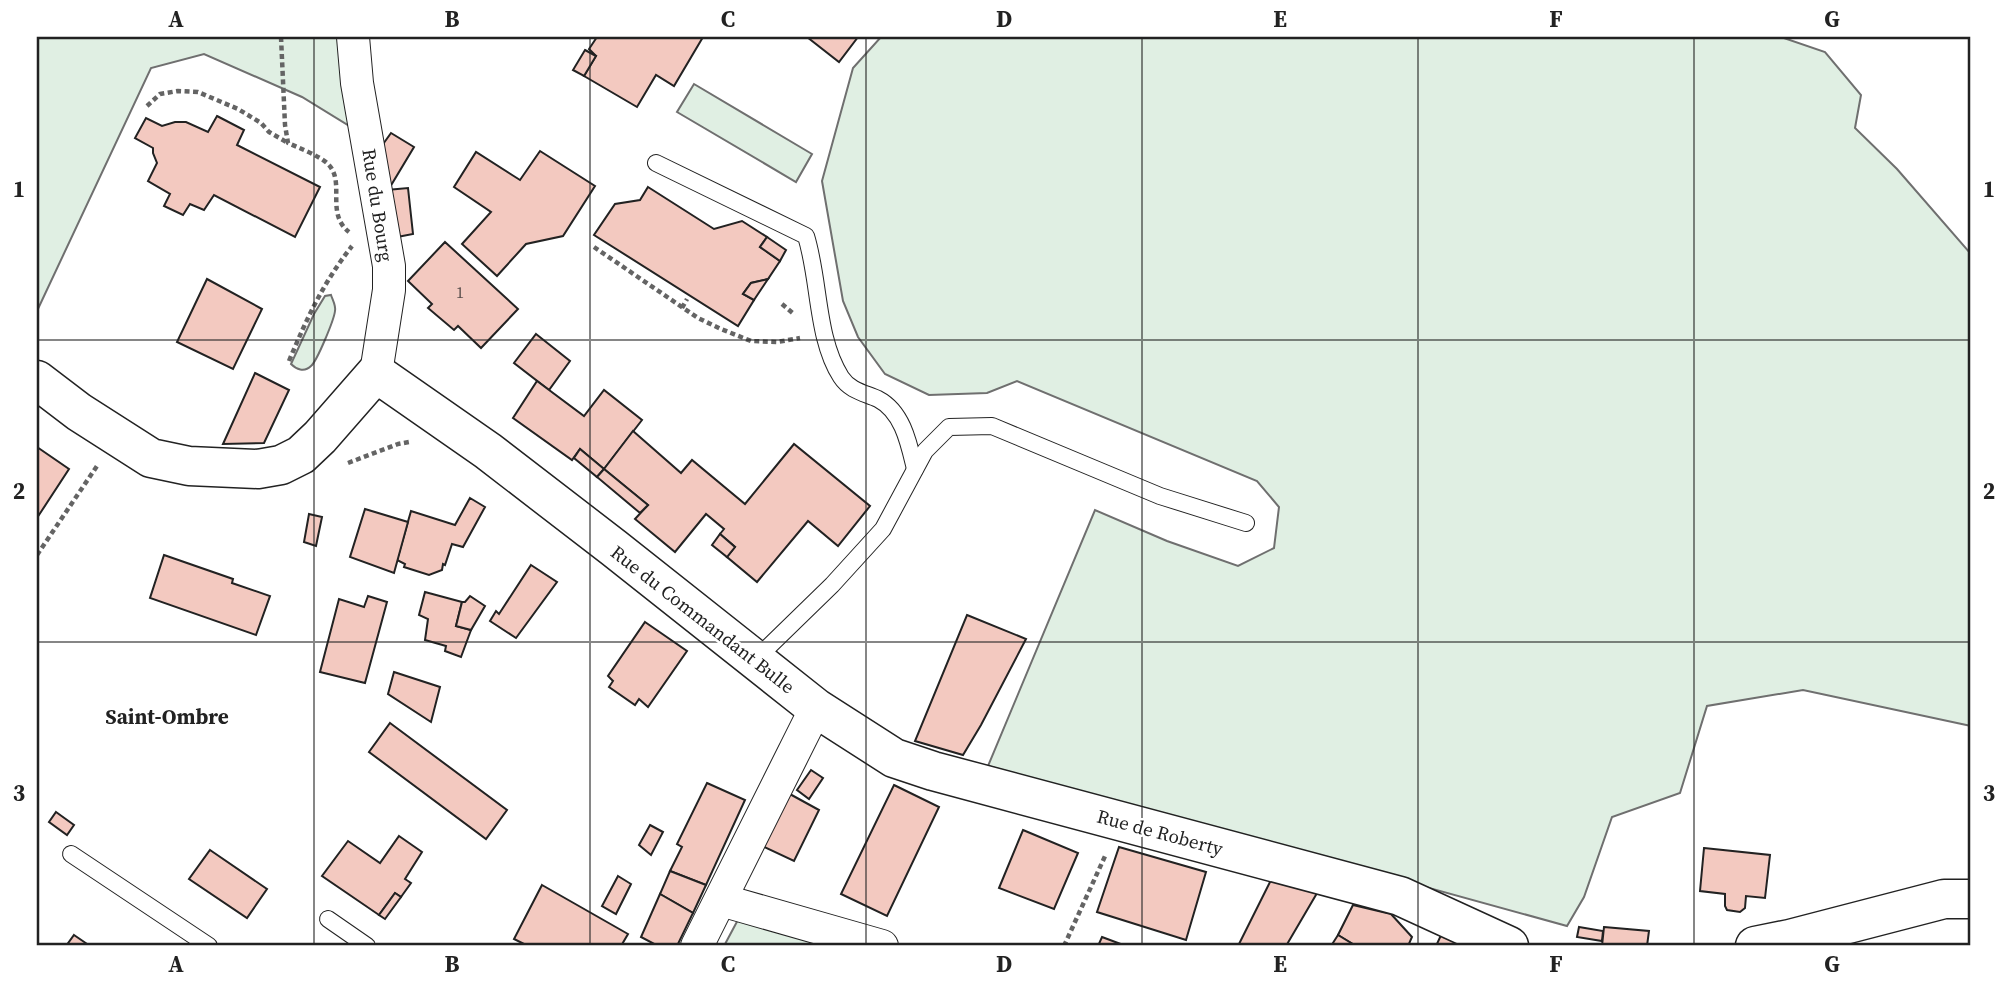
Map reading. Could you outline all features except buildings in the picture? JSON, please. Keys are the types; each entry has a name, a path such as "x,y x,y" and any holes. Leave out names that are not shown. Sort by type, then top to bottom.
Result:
{"street":[{"name":"Rue du Bourg","path":"353,37 370,232 389,265 376,373"},
{"path":"37,380 79,412 151,458 189,466 258,469 281,465 301,455 376,373"},
{"name":"Rue du Commandant Bulle","path":"376,373 477,442 816,708"},
{"path":"697,946 816,708"},
{"name":"Rue de Roberty","path":"816,708 894,758 933,771 1400,896 1509,946"},
{"path":"1755,946 1944,899 1971,899"},
{"path":"721,900 882,946"}],"lane":[{"path":"656,163 806,236 812,256 827,346 842,380 859,393 879,400 896,415 908,439 915,468"},
{"path":"755,660 832,585 883,529 925,451 950,427 992,426 1160,496 1246,523"},
{"path":"71,854 209,946"},
{"path":"328,919 368,946"}],"path":[{"path":"281,37 288,143"},
{"path":"147,106 160,94 178,91 198,92 238,109 261,123 269,132 328,164 336,178 335,208 345,230 370,232"},
{"path":"289,361 314,303 337,266 370,232"},
{"path":"594,247 698,318 751,341 777,342 825,335"},
{"path":"682,308 687,299"},
{"path":"37,555 115,435"},
{"path":"342,465 398,444 419,440"},
{"path":"1064,946 1120,821"}],"green space":[{"path":"37,37 359,37 369,138 302,97 204,54 151,68 37,311"},
{"path":"881,37 1781,37 1825,52 1861,95 1855,128 1897,169 1971,254 1971,726 1803,690 1707,706 1680,793 1612,817 1584,897 1567,926 988,766 1095,510 1167,541 1238,566 1274,548 1279,507 1257,481 1017,381 987,393 929,395 885,374 858,337 843,301 822,181 853,68"},
{"path":"694,84 812,154 796,182 677,112"},
{"path":"331,295 335,311 321,349 311,366 298,369 291,364 314,314 325,296"},
{"path":"740,916 832,946 724,946"}],"district":[{"name":"Saint-Ombre","path":"167,717"}]}
